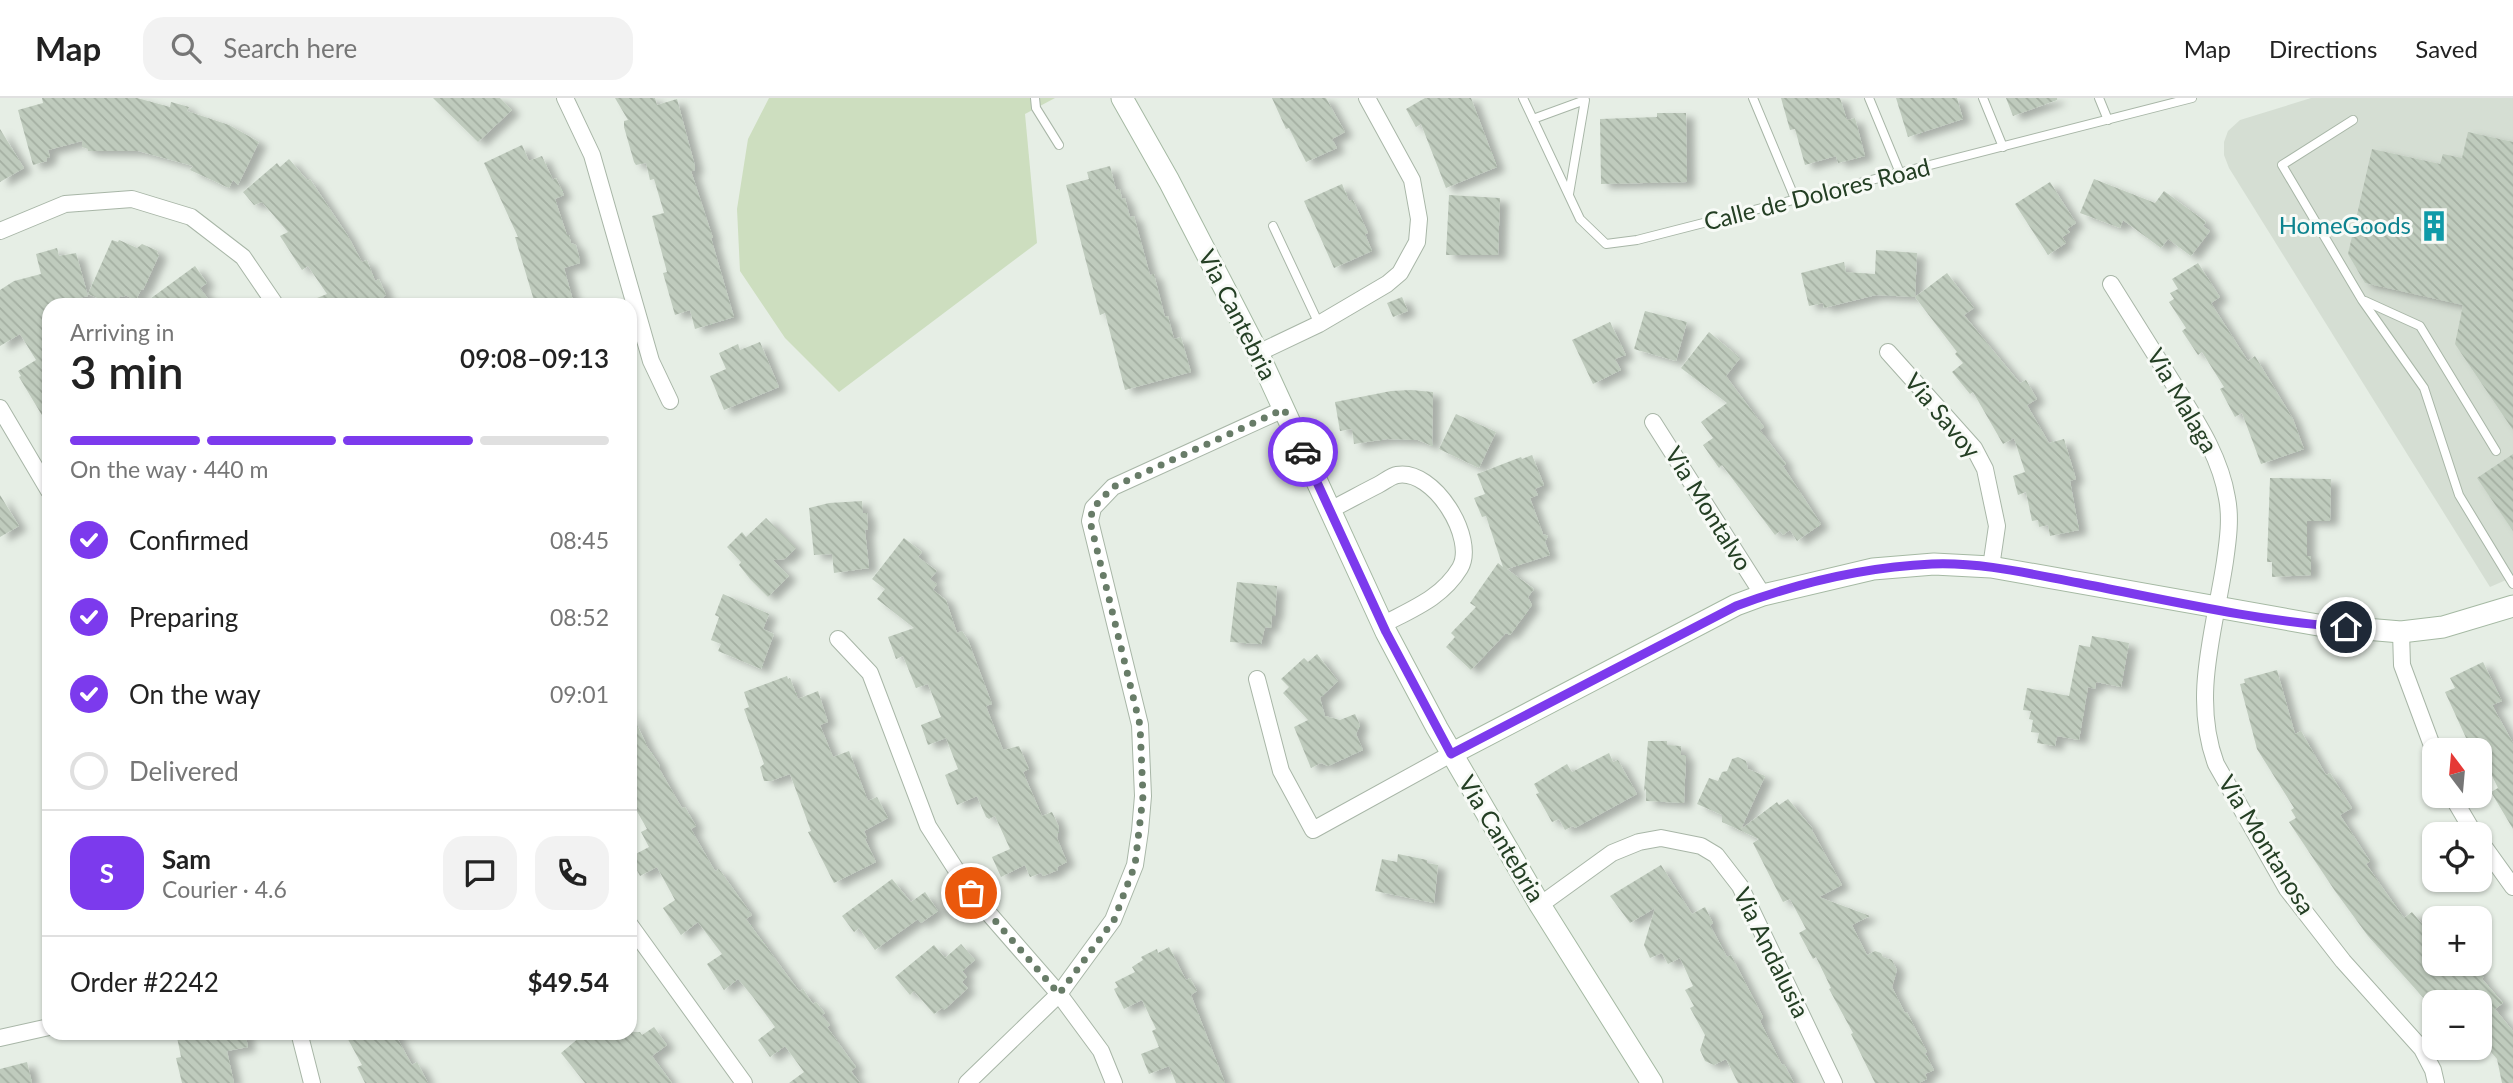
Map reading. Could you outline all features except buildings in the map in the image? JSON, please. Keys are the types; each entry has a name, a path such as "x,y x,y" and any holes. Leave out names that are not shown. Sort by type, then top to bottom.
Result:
{"main road":[{"name":"Via Cantebria","path":"1122,98 1169,181 1258,353 1382,625 1451,754 1540,905 1653,1083"},
{"path":"1451,754 1736,606 1763,595 1872,569 1934,564 1991,567 2217,609 2318,625 2401,632 2443,627 2513,606"}],"street":[{"path":"565,98 592,155 633,298"},
{"path":"1258,353 1319,324 1387,284 1400,273 1417,242 1419,219 1412,180 1367,98"},
{"path":"0,231 65,204 132,199 191,217 243,257 271,298"},
{"name":"Via Malaga","path":"2111,284 2207,438 2221,470 2228,499 2229,533 2217,609"},
{"path":"637,312 651,361 670,401"},
{"name":"Via Savoy","path":"1888,352 1975,448 1984,469 1997,526 1991,567"},
{"path":"0,408 42,479"},
{"path":"967,1083 1059,994 1114,920 1135,865 1143,796 1140,725 1090,521 1093,508 1113,487 1284,409"},
{"name":"Via Montalvo","path":"1653,422 1763,595"},
{"path":"1330,510 1397,475 1422,478 1442,496 1457,526 1465,553 1461,567 1440,594 1382,625"},
{"name":"Via Montanosa","path":"2217,609 2204,684 2209,744 2216,764 2287,888 2343,961 2422,1049 2433,1070 2436,1083"},
{"path":"2401,632 2402,665 2429,738"},
{"path":"838,639 870,673 928,825 971,893 1059,994 1101,1051 1114,1083"},
{"path":"1256,679 1281,771 1313,830 1451,754"},
{"name":"Via Andalusia","path":"1540,905 1612,853 1639,842 1661,838 1709,850 1717,855 1740,886 1834,1083"},
{"path":"2492,858 2513,887"},
{"path":"637,935 744,1083"},
{"path":"0,1038 42,1029"},
{"path":"301,1040 312,1083"}],"lane":[{"path":"1035,98 1036,108 1059,145"},
{"name":"Calle de Dolores Road","path":"1523,98 1580,219 1606,244 1637,240 1796,201 2192,98"},
{"path":"1753,98 1796,201"},
{"path":"1869,98 1900,173"},
{"path":"1983,98 2003,148"},
{"path":"2099,98 2108,120"},
{"path":"1532,119 1585,100 1569,196"},
{"path":"2353,120 2282,165 2362,300 2424,388 2459,495 2513,584"},
{"path":"1273,226 1319,324"},
{"path":"2362,300 2420,326 2496,451"}],"shaded area":[{"path":"2311,98 2513,98 2513,577 2490,587 2229,168 2224,155 2224,142 2228,131 2240,120"}],"green space":[{"path":"769,98 1055,98 1025,114 1037,243 839,392 785,338 740,271 737,209 748,139"}],"way so far":[{"path":"971,893 1059,994 1114,920 1135,865 1143,796 1140,725 1090,521 1093,508 1113,487 1284,409 1303,452"}],"place":[{"name":"HomeGoods","path":"2434,226"}],"route":[{"path":"1303,452 1386,632 1451,754 1736,606 1763,595 1872,569 1934,564 1991,567 2217,609 2346,627"}]}
